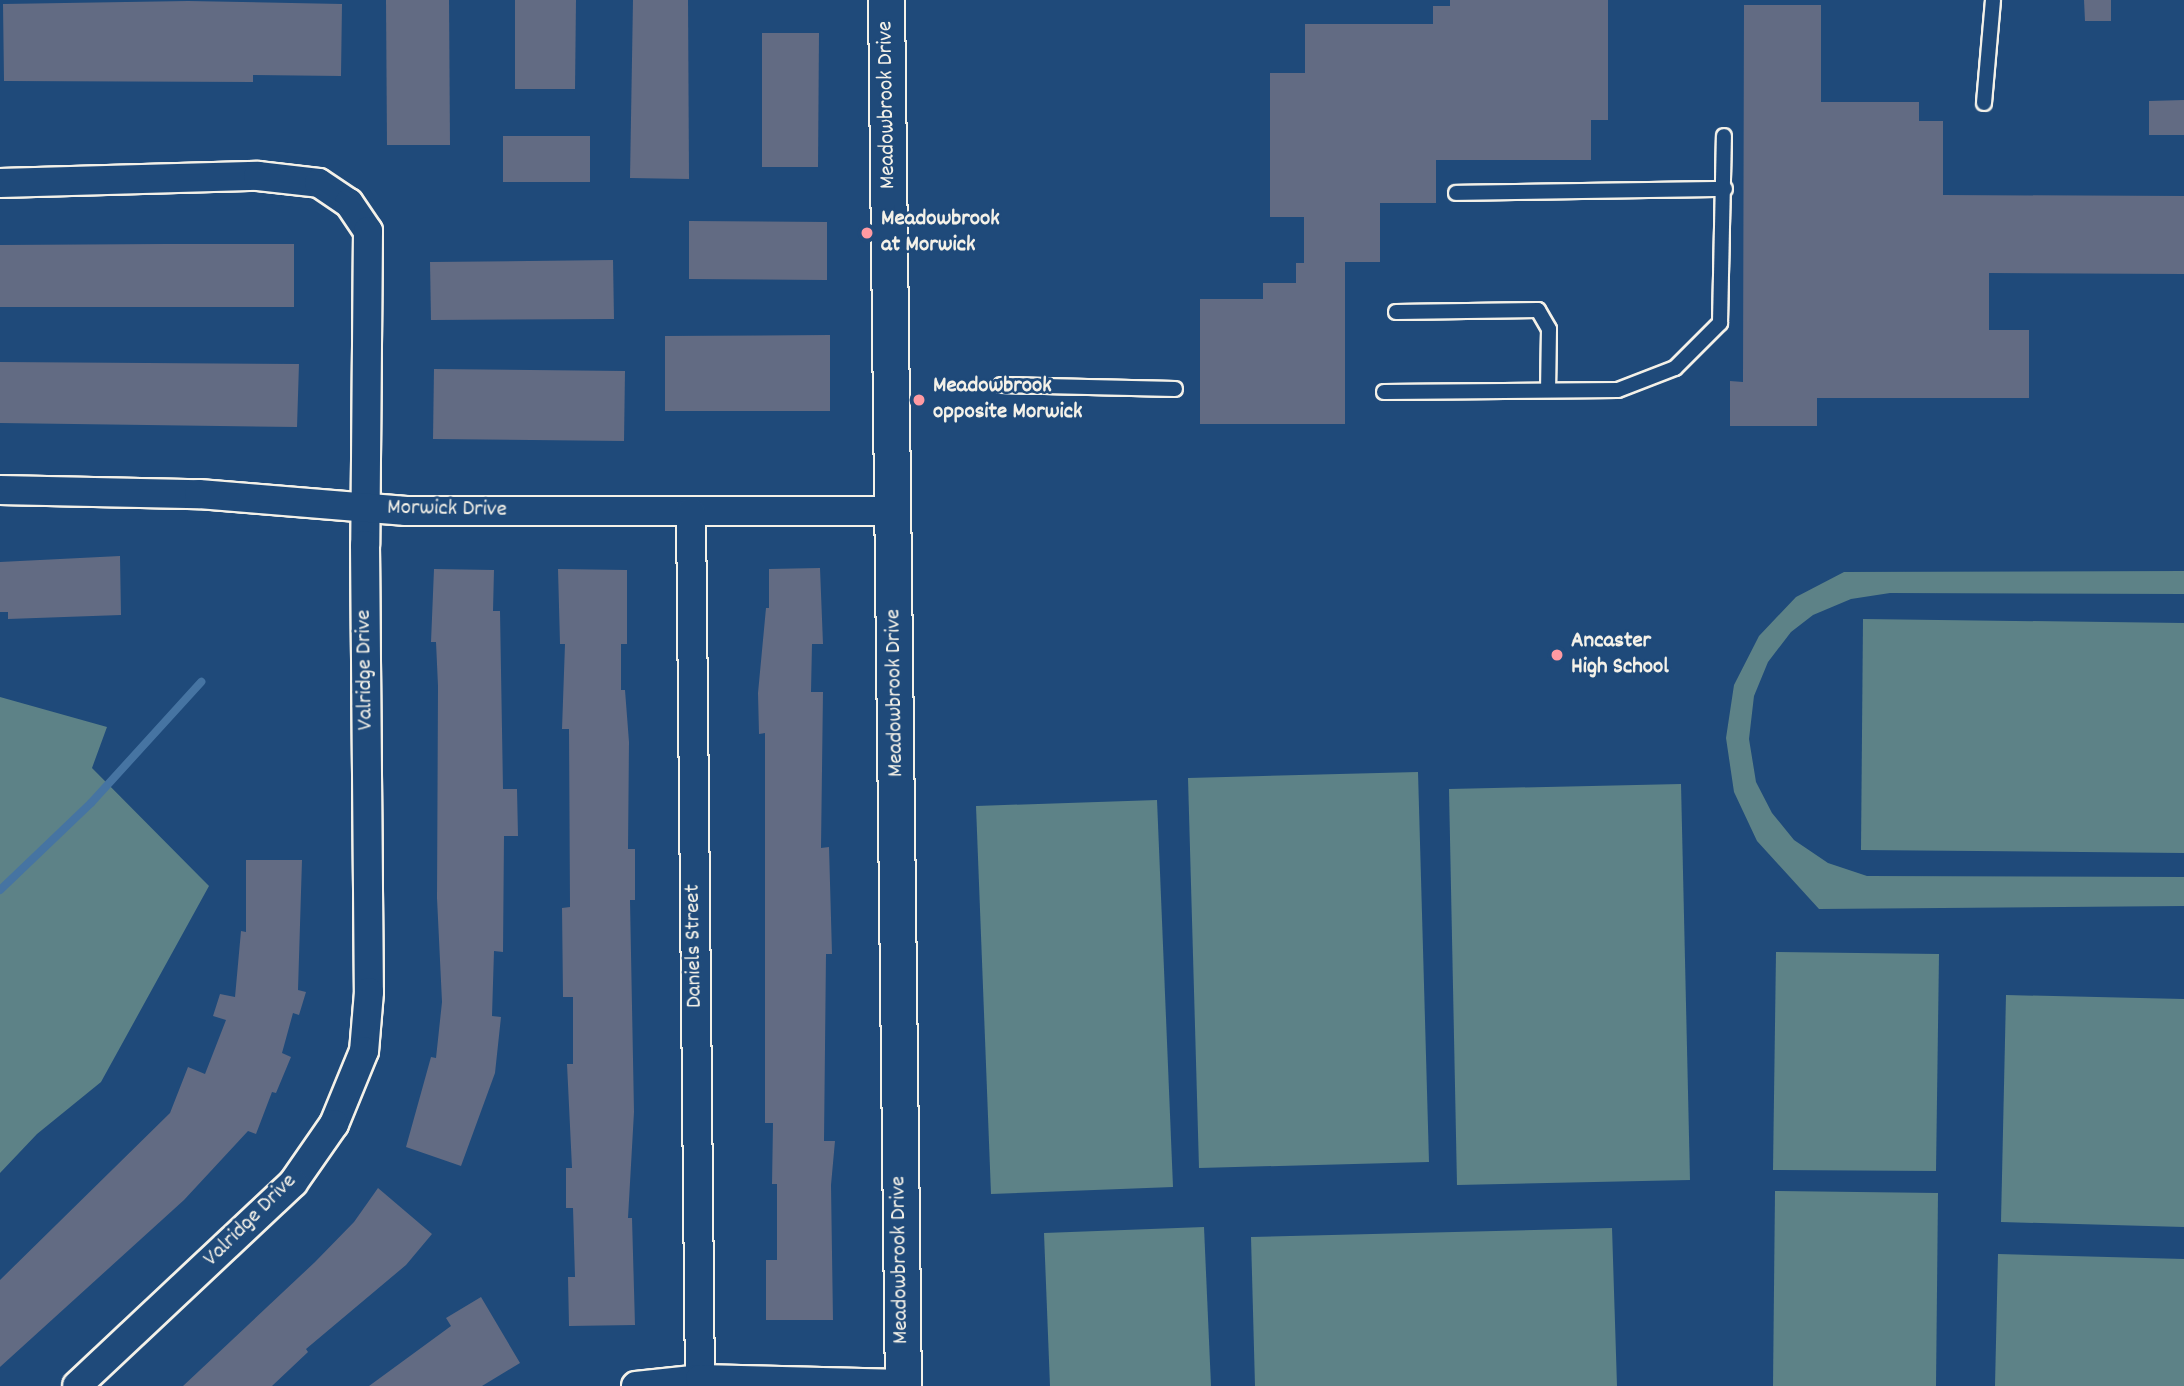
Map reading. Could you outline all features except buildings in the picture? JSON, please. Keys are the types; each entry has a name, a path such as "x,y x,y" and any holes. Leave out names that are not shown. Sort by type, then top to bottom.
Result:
{"street":[{"name":"Meadowbrook Drive","path":"886,0 903,1385"},
{"name":"Valridge Drive","path":"0,183 258,176 319,183 349,203 368,231 365,509 369,992 364,1051 334,1124 293,1182 76,1386"},
{"name":"Morwick Drive","path":"0,490 199,494 365,509 894,511"},
{"name":"Daniels Street","path":"691,512 700,1383"},
{"path":"636,1386 700,1383 903,1385"}],"lane":[{"path":"1984,103 1993,0"},
{"path":"1384,392 1618,390 1675,368 1720,323 1725,189 1724,136"},
{"path":"1456,193 1725,189"},
{"path":"1396,312 1538,310 1549,329 1548,390"},
{"path":"1001,385 1175,389"}],"green space":[{"path":"2184,571 2184,594 1890,593 1851,599 1813,615 1791,632 1768,662 1754,696 1749,739 1756,782 1772,813 1794,840 1828,863 1867,876 2184,877 2184,906 1819,909 1757,841 1734,792 1726,738 1734,685 1759,636 1796,597 1844,572"},
{"path":"1863,619 2184,623 2184,853 1861,850"},
{"path":"0,697 107,727 92,768 209,886 101,1082 37,1134 0,1173"},
{"path":"1418,772 1429,1162 1199,1168 1188,778"},
{"path":"1681,784 1690,1180 1457,1185 1449,789"},
{"path":"1157,800 1173,1187 991,1194 976,806"},
{"path":"1776,952 1939,954 1936,1171 1773,1170"},
{"path":"2006,995 2184,999 2184,1227 2001,1222"},
{"path":"1775,1191 1938,1193 1936,1386 1773,1386"},
{"path":"1204,1227 1211,1386 1050,1386 1044,1233"},
{"path":"1612,1228 1617,1386 1255,1386 1251,1237"},
{"path":"1998,1254 2184,1259 2184,1386 1995,1386"}],"waterway":[{"path":"0,890 91,803 201,682"}],"place":[{"name":"Meadowbrook at Morwick","path":"867,233"},
{"name":"Meadowbrook opposite Morwick","path":"919,400"},
{"name":"Ancaster High School","path":"1557,655"}]}
